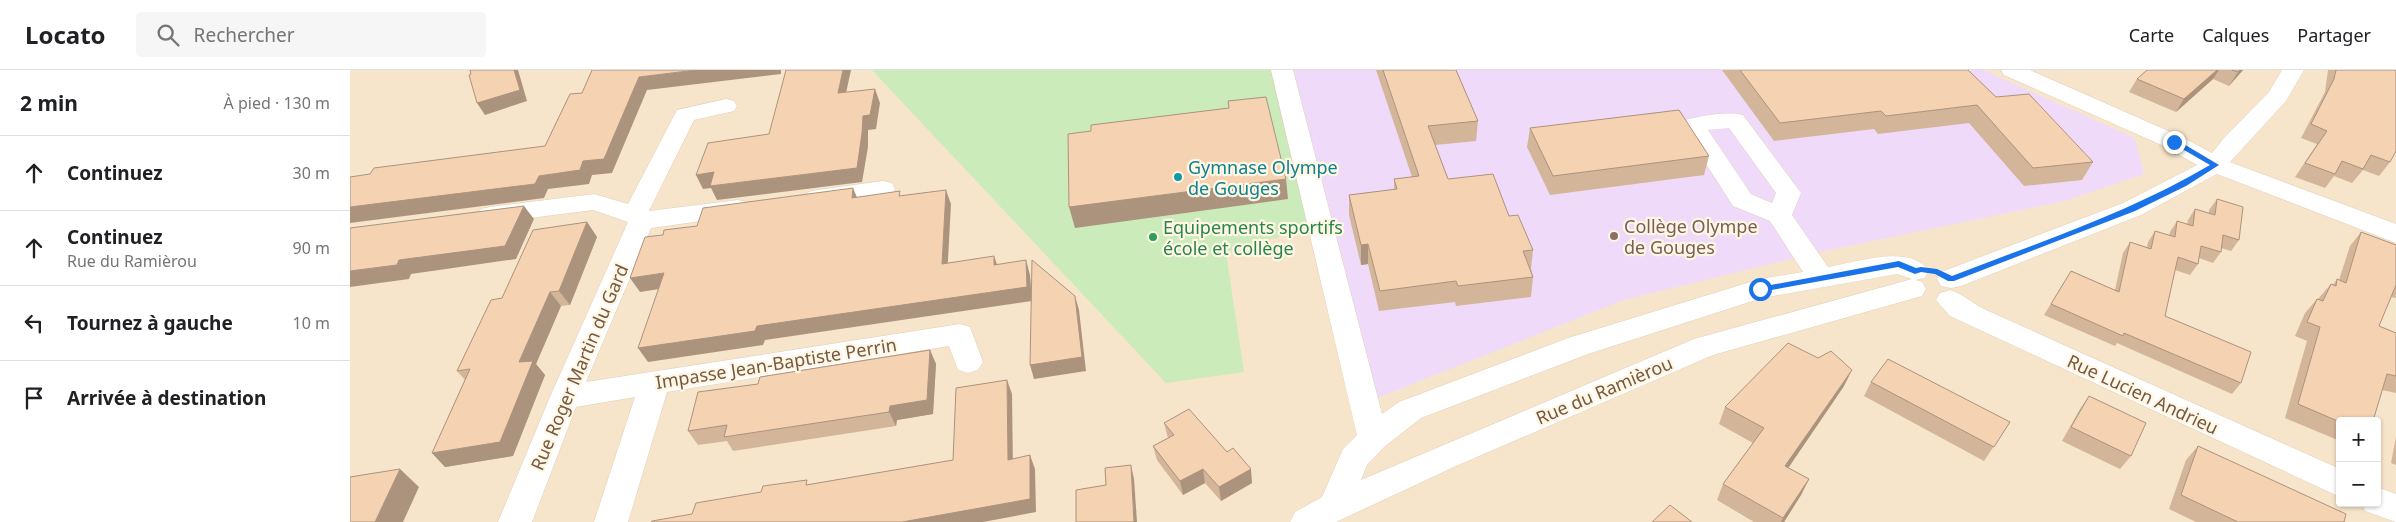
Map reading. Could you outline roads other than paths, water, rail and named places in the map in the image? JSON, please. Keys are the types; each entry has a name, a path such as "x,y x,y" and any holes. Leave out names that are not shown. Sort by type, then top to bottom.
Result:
{"street":[{"path":"1282,70 1373,438"},
{"path":"2012,70 2174,142 2215,165 2396,234"},
{"path":"1335,506 1354,458 1373,438 1410,410 1578,346 1760,289 1899,264 1933,300 1951,290 2132,209 2183,184 2215,165 2232,143 2278,96 2293,70"},
{"name":"Rue Roger Martin du Gard","path":"515,522 638,218 685,115 726,106"},
{"path":"796,201 883,189"},
{"path":"467,218 594,202 638,218 757,206"},
{"path":"1779,215 1820,278"},
{"name":"Rue du Ramièrou","path":"1307,522 1335,506 1704,347 1914,280"},
{"name":"Rue Lucien Andrieu","path":"1951,290 1960,309 1976,317 2336,482"},
{"name":"Impasse Jean-Baptiste Perrin","path":"565,397 960,334 968,362"},
{"path":"611,522 655,382"},
{"path":"2381,503 2396,510"}],"place":[{"name":"Gymnase Olympe de Gouges","path":"1178,177"},
{"name":"Collège Olympe de Gouges","path":"1614,236"},
{"name":"Equipements sportifs école et collège","path":"1153,237"}]}
